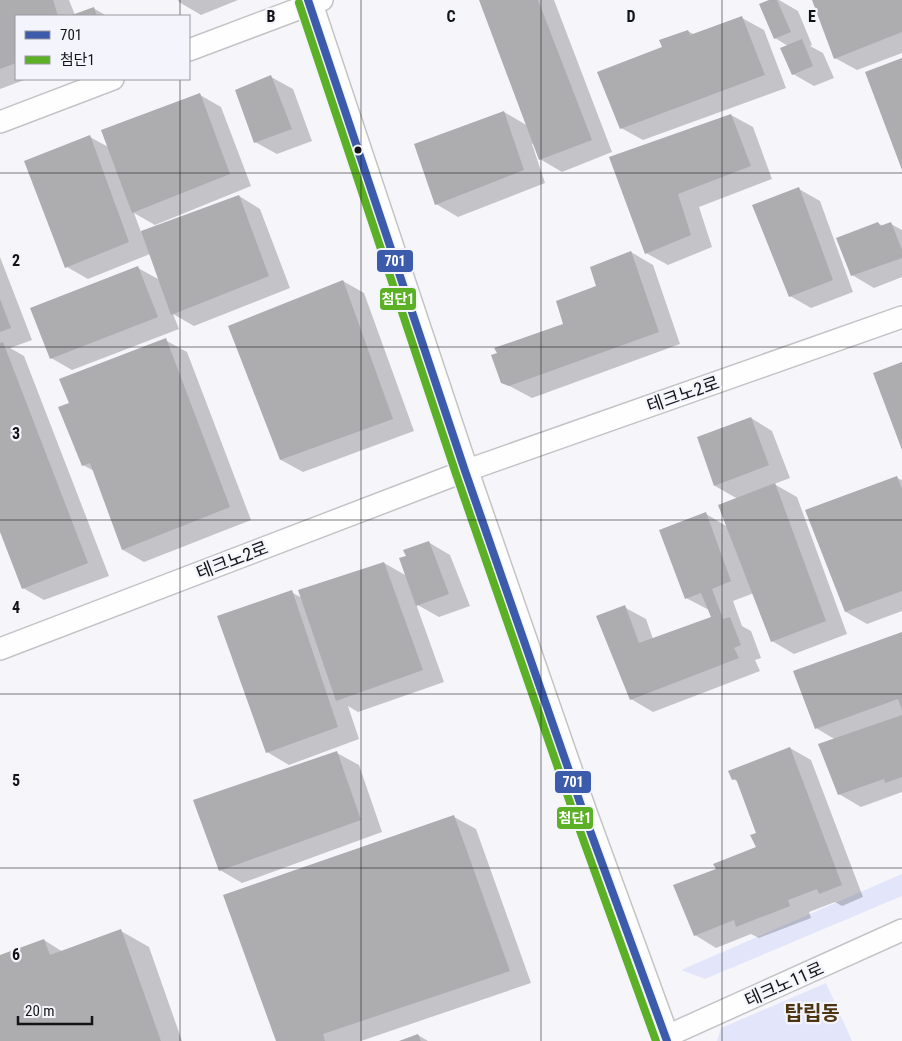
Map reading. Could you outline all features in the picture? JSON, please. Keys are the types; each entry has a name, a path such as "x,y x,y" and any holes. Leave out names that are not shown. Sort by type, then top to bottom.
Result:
{"street":[{"path":"190,50 313,2 465,471 584,814 666,1039"},
{"path":"0,122 110,80"},
{"name":"테크노2로","path":"0,649 465,471 902,317"},
{"name":"테크노11로","path":"666,1039 902,930"}],"shaded area":[{"path":"902,874 902,896 705,979 681,970"},
{"path":"826,983 852,1041 717,1041 721,1028"}],"building":[{"path":"0,0 53,0 58,15 15,15 15,63 0,69"},
{"path":"479,0 538,0 592,140 539,160"},
{"path":"769,0 777,0 791,32 774,39 759,4"},
{"path":"812,0 902,0 902,32 834,59"},
{"path":"94,7 97,15 72,15"},
{"path":"742,16 765,75 620,129 597,72 662,47 659,40 688,30 690,35"},
{"path":"802,39 813,66 792,75 780,48"},
{"path":"902,58 902,170 865,72"},
{"path":"271,75 292,129 254,143 235,90"},
{"path":"200,93 230,174 132,213 101,130"},
{"path":"504,111 524,170 435,205 414,144"},
{"path":"731,114 751,166 678,194 691,235 645,254 609,157"},
{"path":"90,135 129,242 65,268 24,161"},
{"path":"799,187 833,280 789,297 752,205"},
{"path":"239,195 269,276 171,315 141,231"},
{"path":"878,222 880,226 891,222 902,250 902,258 851,276 836,238"},
{"path":"631,251 659,332 509,386 501,383 491,355 497,353 494,348 563,324 556,301 596,286 590,267"},
{"path":"138,266 158,317 50,359 30,308"},
{"path":"343,280 393,419 280,460 228,326"},
{"path":"0,299 11,328 0,332"},
{"path":"166,338 230,507 122,550 90,463 82,466 58,407 69,403 59,379"},
{"path":"3,342 88,563 22,589 0,532 0,343"},
{"path":"902,362 902,450 873,373"},
{"path":"751,417 769,465 714,486 697,437"},
{"path":"897,476 902,489 902,591 845,612 805,510"},
{"path":"775,483 826,621 771,642 718,505"},
{"path":"706,512 731,581 712,589 723,619 730,617 741,645 734,648 739,658 630,700 596,616 625,605 639,643 711,617 701,593 685,599 659,530"},
{"path":"429,541 449,594 416,606 399,558 406,556 403,550"},
{"path":"384,562 423,670 336,701 298,590"},
{"path":"292,590 338,727 266,753 217,616"},
{"path":"902,632 902,710 898,699 815,729 793,671"},
{"path":"902,715 902,777 885,783 884,779 838,795 818,744"},
{"path":"790,747 842,885 819,894 817,889 788,900 790,906 736,927 734,920 694,936 673,885 716,869 713,864 756,847 750,835 756,833 736,779 732,780 728,771"},
{"path":"337,751 361,820 219,871 193,800"},
{"path":"454,815 510,971 323,1034 325,1041 276,1041 223,895"},
{"path":"121,929 161,1041 0,1041 0,955 44,939 50,955"},
{"path":"418,1034 421,1041 399,1041"}],"transit line":[{"name":"701","path":"308,0 465,471 584,814 667,1041"},
{"name":"첨단1","path":"299,3 456,474 575,817 656,1041"}],"district":[{"name":"탑립동","path":"812,1013"}]}
